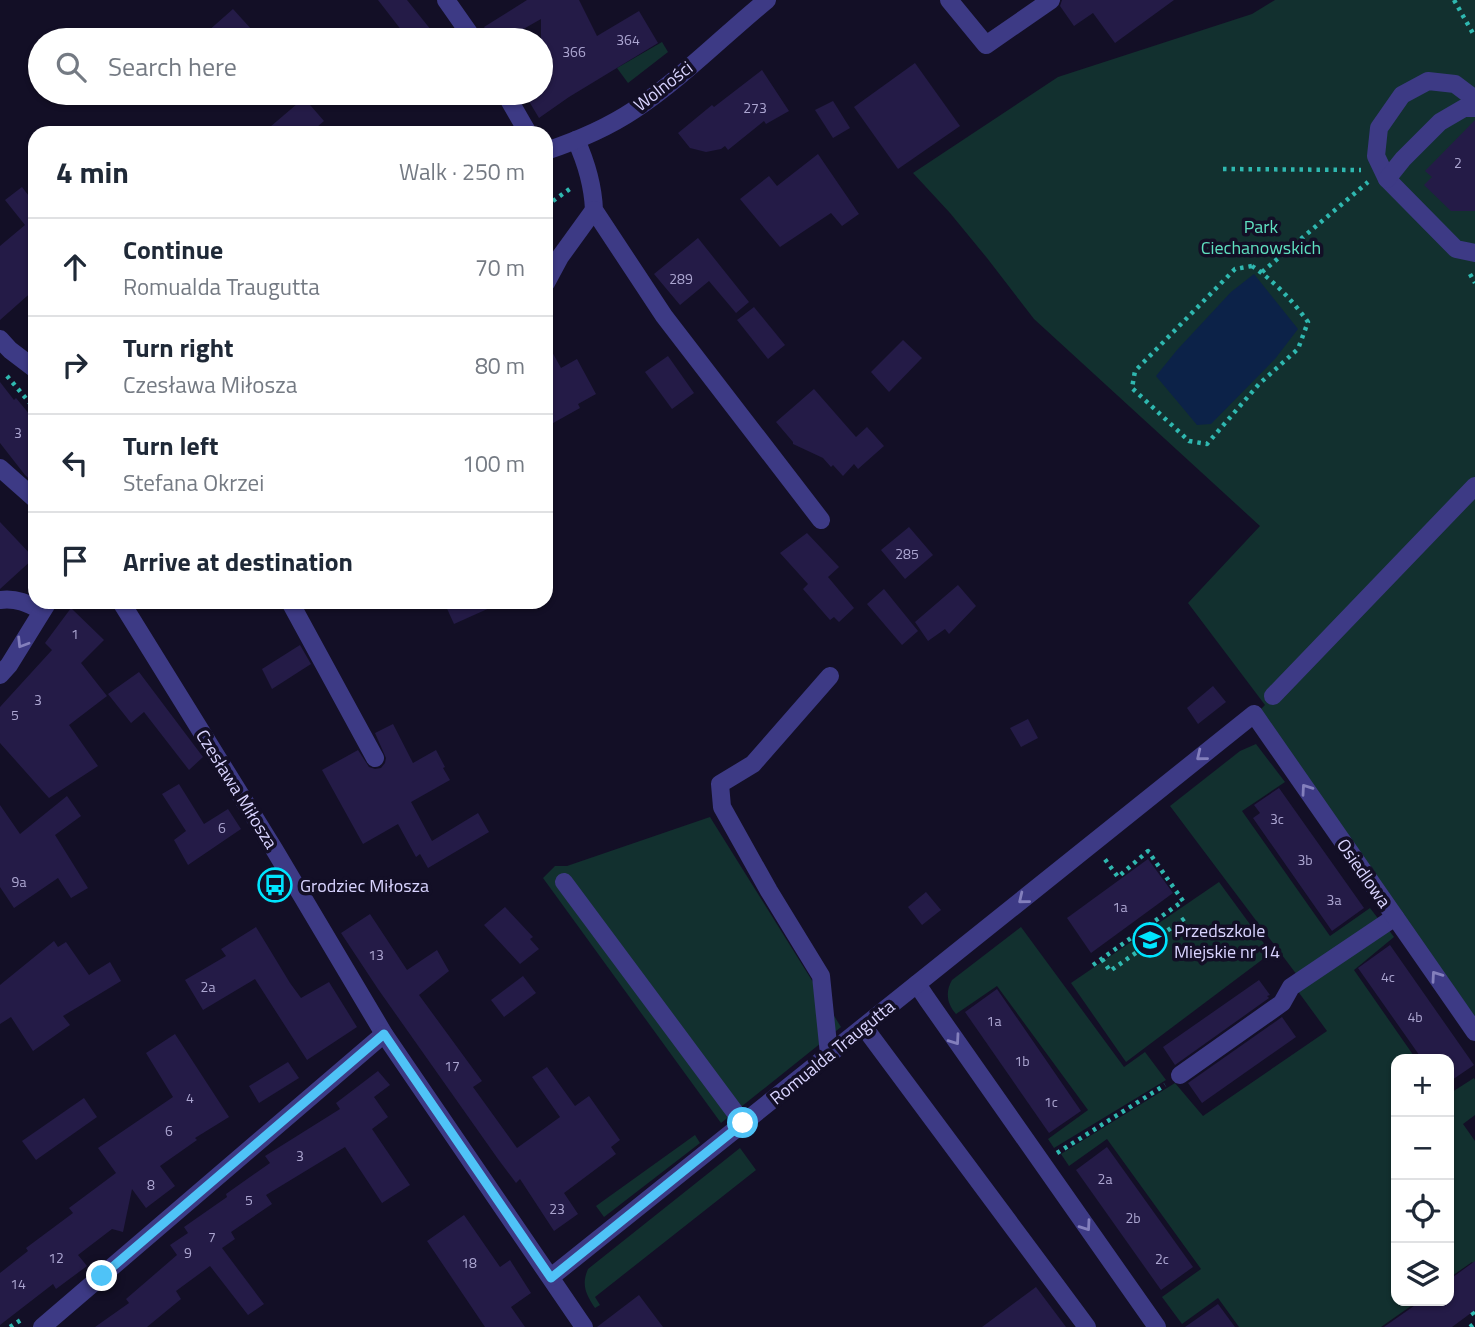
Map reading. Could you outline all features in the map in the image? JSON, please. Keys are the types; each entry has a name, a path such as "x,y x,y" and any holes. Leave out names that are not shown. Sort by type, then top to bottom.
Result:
{"street":[{"path":"446,0 466,28"},
{"name":"Wolności","path":"553,148 576,140 633,111 767,0"},
{"path":"949,0 986,45 1051,0"},
{"path":"1475,99 1455,84 1427,81 1402,96 1378,128 1376,156 1385,175 1456,249 1475,253"},
{"path":"512,105 524,126"},
{"path":"1385,175 1440,122 1464,108 1475,108"},
{"path":"576,140 587,168 594,210 664,316 821,520"},
{"path":"553,270 594,210"},
{"path":"0,339 28,364"},
{"path":"0,468 28,493"},
{"path":"1273,696 1475,486"},
{"path":"0,600 12,599 28,604"},
{"path":"0,675 43,609"},
{"name":"Czesława Miłosza","path":"125,609 274,849 384,1034 584,1327"},
{"path":"294,609 375,758"},
{"path":"829,1054 821,976 722,807 720,784 753,764 830,676"},
{"name":"Romualda Traugutta","path":"551,1278 1254,713"},
{"name":"Osiedlowa","path":"1254,713 1475,1032"},
{"path":"564,882 743,1123"},
{"path":"1180,1075 1282,1003 1291,986 1395,917"},
{"path":"918,984 1157,1327"},
{"path":"864,1027 1087,1327"},
{"path":"42,1327 384,1034"}],"path":[{"path":"1454,0 1475,37"},
{"path":"1223,169 1385,175"},
{"path":"1262,272 1385,175"},
{"path":"553,201 575,186"},
{"path":"1252,265 1262,272 1308,322 1298,349 1259,384 1207,444 1189,441 1132,388 1135,371 1235,269 1252,265"},
{"path":"0,368 28,401"},
{"path":"1093,965 1184,901 1148,851 1118,877 1101,855"},
{"path":"1102,959 1110,971 1188,916"},
{"path":"1052,1157 1180,1075"},
{"path":"1470,1327 1475,1323"}],"green space":[{"name":"Park Ciechanowskich","path":"1275,0 1475,0 1475,1017 1260,710 1265,705 1188,603 1260,526 1034,319 950,213 913,173 1058,77 1252,14"},
{"path":"662,42 668,52 628,83 617,68"},
{"path":"1256,744 1285,782 1242,811 1330,936 1370,908 1380,921 1297,975 1170,806 1240,751"},
{"path":"710,817 841,1027 721,1123 543,878 555,866 567,866"},
{"path":"1219,882 1271,953 1126,1062 1071,983"},
{"path":"1021,927 1124,1067 1145,1052 1166,1080 1054,1148 1048,1139 1088,1110 997,986 956,1014 948,998 952,980"},
{"path":"1388,929 1394,937 1354,970 1413,1054 1391,1054 1391,1306 1411,1306 1381,1327 1239,1327 1218,1298 1182,1324 1162,1297 1201,1269 1107,1139 1069,1166 1061,1154 1175,1083 1203,1116 1327,1031 1297,990"},
{"path":"1474,1078 1475,1115 1463,1124 1475,1141 1475,1265 1472,1262 1454,1275 1454,1117 1454,1091"},
{"path":"695,1135 700,1143 604,1217 596,1206"},
{"path":"740,1148 756,1170 595,1297 600,1305 595,1308 586,1289 588,1269"}],"water":[{"path":"1254,274 1298,329 1275,359 1211,424 1197,425 1156,376 1231,292"}],"building":[{"path":"378,0 407,0 429,28 400,28"},
{"path":"527,0 579,0 597,36 639,11 658,43 539,118 531,105 553,105 553,28 541,28 541,19 525,28 484,27"},
{"path":"1062,0 1174,0 1115,43 1093,13 1074,26 1060,6"},
{"path":"233,9 250,28 212,28"},
{"path":"915,63 960,126 898,169 854,107"},
{"path":"762,70 789,111 766,124 764,121 728,150 725,146 706,152 690,148 678,133"},
{"path":"833,101 850,128 833,138 815,110"},
{"path":"296,105 310,105 324,121 318,126 271,126"},
{"path":"1475,120 1475,211 1451,211 1424,185 1432,177 1425,171"},
{"path":"818,154 859,214 842,226 831,213 780,247 740,199 769,176 777,186"},
{"path":"22,187 28,195 28,295 0,320 0,246 25,225 5,200"},
{"path":"698,238 749,302 736,313 709,281 680,305 654,274"},
{"path":"754,307 785,345 768,359 737,320"},
{"path":"903,340 922,358 889,392 871,372"},
{"path":"553,354 561,368 577,359 596,394 578,404 580,408 553,423"},
{"path":"668,356 694,393 672,409 645,372"},
{"path":"0,382 28,413 28,478 0,443"},
{"path":"814,389 856,437 867,427 884,446 858,469 854,464 843,476 823,458 793,444 776,422"},
{"path":"0,522 28,552 28,563 0,589"},
{"path":"909,527 933,555 905,579 881,550"},
{"path":"807,533 839,567 828,577 854,608 839,622 834,617 830,620 803,589 808,584 780,553"},
{"path":"958,585 976,606 949,634 945,629 928,641 915,622"},
{"path":"884,589 918,631 902,645 867,604"},
{"path":"72,609 104,640 81,663 107,696 69,725 98,766 49,798 0,743 0,707 52,650 45,643"},
{"path":"447,609 487,609 454,624"},
{"path":"300,645 311,664 272,689 262,669"},
{"path":"139,672 203,757 189,770 144,712 131,723 108,694"},
{"path":"1213,686 1226,702 1198,724 1187,708"},
{"path":"1028,719 1038,738 1021,747 1010,728"},
{"path":"393,724 413,763 436,750 450,780 411,802 432,841 478,813 489,832 428,868 420,854 416,857 398,824 363,844 322,770 358,750 369,767 381,768 386,758 375,733"},
{"path":"179,784 204,824 228,809 241,829 188,865 174,840 186,831 162,794"},
{"path":"1279,788 1364,908 1332,931 1253,818 1260,813 1254,805"},
{"path":"67,796 81,816 55,835 88,888 71,898 58,878 14,908 0,887 0,805 20,834"},
{"path":"1148,859 1173,893 1091,953 1067,918"},
{"path":"926,892 941,910 922,925 908,907"},
{"path":"505,907 533,937 530,939 539,949 520,964 484,925"},
{"path":"370,914 407,970 437,950 449,971 419,995 482,1081 473,1087 517,1148 560,1117 532,1077 547,1067 575,1106 589,1096 620,1140 611,1147 616,1154 564,1193 578,1214 554,1231 520,1179 516,1183 498,1159 341,933"},
{"path":"256,927 301,998 329,982 357,1027 307,1060 255,979 203,1010 185,980 226,956 221,949"},
{"path":"54,941 58,947 66,942 89,975 110,962 121,981 63,1016 70,1025 33,1051 11,1017 0,1024 0,985"},
{"path":"1390,945 1474,1065 1454,1079 1454,1054 1418,1054 1358,968"},
{"path":"523,976 536,993 504,1017 491,1000"},
{"path":"1259,980 1270,995 1267,996 1269,998 1175,1065 1163,1047"},
{"path":"997,989 1081,1111 1049,1133 965,1012"},
{"path":"1282,1017 1296,1037 1202,1103 1188,1083"},
{"path":"175,1034 229,1117 195,1138 197,1140 160,1166 175,1186 146,1208 132,1189 123,1232 112,1229 78,1255 87,1266 56,1289 53,1284 0,1325 0,1273 28,1251 26,1248 73,1213 69,1208 116,1173 98,1148 173,1097 146,1053"},
{"path":"288,1062 299,1078 259,1103 249,1086"},
{"path":"378,1071 390,1085 374,1097 388,1117 372,1129 410,1185 382,1203 345,1147 266,1195 272,1204 231,1232 235,1239 222,1248 264,1304 248,1315 210,1266 176,1291 181,1299 147,1327 95,1327 129,1303 126,1299 177,1255 170,1245 188,1233 184,1227 270,1163 265,1156 340,1109 336,1103"},
{"path":"84,1098 97,1117 36,1160 22,1141"},
{"path":"1107,1147 1193,1267 1161,1290 1076,1170"},
{"path":"464,1215 500,1267 510,1260 531,1293 511,1307 525,1327 485,1327 427,1241"},
{"path":"1475,1261 1475,1310 1452,1327 1384,1327 1414,1306 1454,1306 1454,1276"},
{"path":"1036,1287 1066,1327 982,1327"},
{"path":"639,1295 663,1327 597,1327"},
{"path":"1218,1304 1235,1327 1185,1327"}],"place":[{"name":"Grodziec Miłosza","path":"275,885"},
{"name":"Przedszkole Miejskie nr 14","path":"1150,940"}],"route":[{"path":"102,1276 384,1034 551,1278 743,1123"}]}
